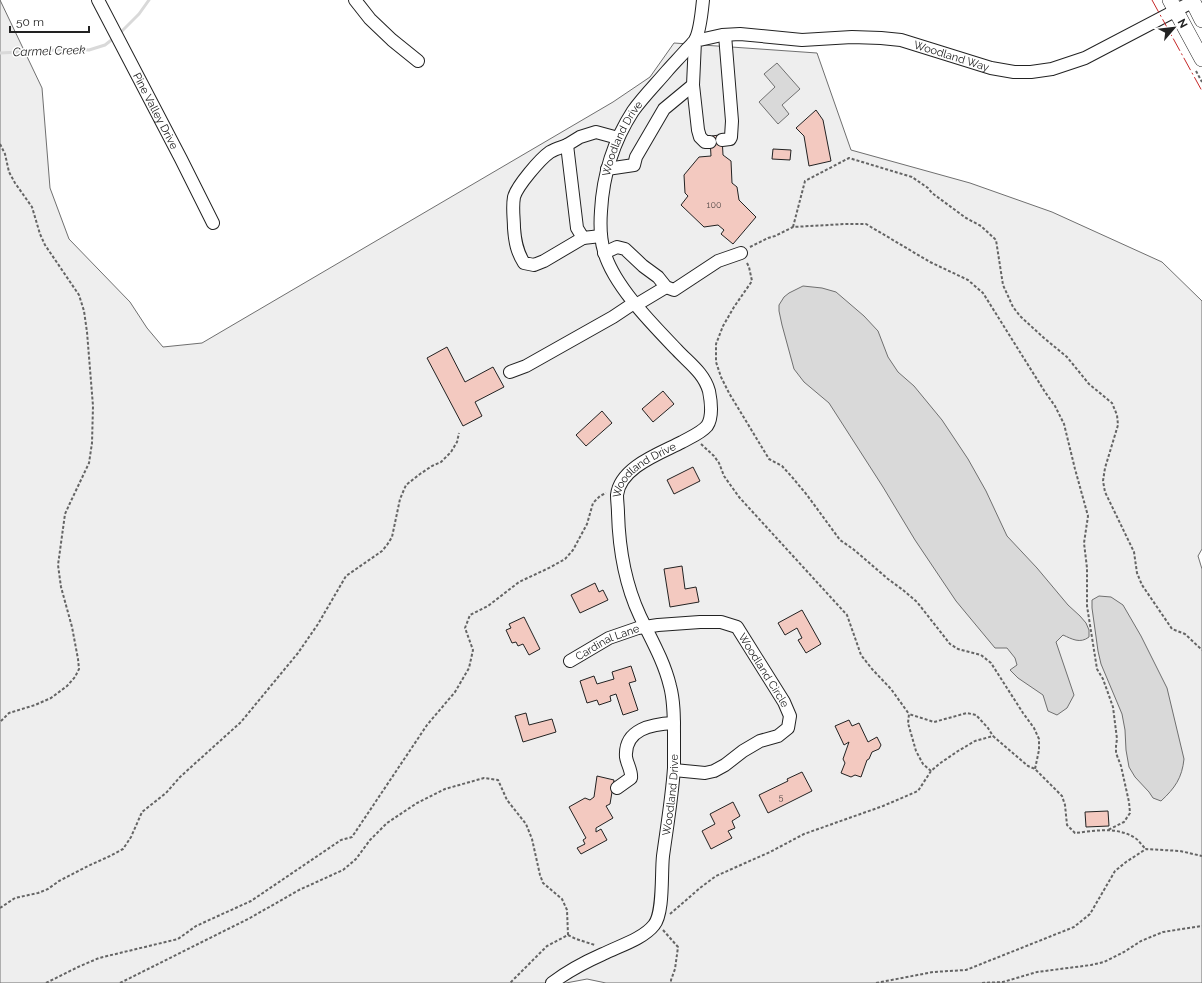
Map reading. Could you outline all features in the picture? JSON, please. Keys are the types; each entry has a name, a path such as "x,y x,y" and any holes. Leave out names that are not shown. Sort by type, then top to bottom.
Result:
{"main road":[{"path":"1192,1 1202,20"},
{"path":"1173,5 1202,59"}],"street":[{"name":"Pine Valley Drive","path":"98,0 213,223"},
{"path":"355,0 370,19 418,61"},
{"path":"703,0 695,41 693,85 700,137 704,142 710,142"},
{"name":"Woodland Way","path":"695,41 725,35 740,34 802,40 881,38 901,40 991,68 1014,72 1031,72 1052,69 1085,58 1173,5 1192,1"},
{"path":"722,140 730,139 731,137 725,35"},
{"name":"Woodland Drive","path":"552,983 576,967 648,932 658,920 660,910 663,861 674,770 674,714 671,687 658,650 639,613 630,590 622,557 617,493 630,471 644,461 699,433 708,425 710,420 710,403 709,392 705,381 696,369 656,328 635,304 617,279 604,253 601,236 603,187 607,169 618,138 635,109 695,41"},
{"path":"607,169 634,165 636,157 664,108 693,85"},
{"path":"601,236 583,238 544,262 534,265 524,263 518,254 515,235 513,210 515,196 519,186 542,159 551,151 567,145 580,137 596,132 618,138"},
{"path":"567,145 577,228 583,238"},
{"path":"604,253 617,247 625,249 643,266 658,277 666,287 674,290 718,261 741,253"},
{"path":"510,372 526,366 666,287"},
{"name":"Woodland Circle","path":"646,627 700,622 721,622 738,627 784,702 790,716 788,728 778,736 760,742 743,751 725,765 714,771 705,773 674,770"},
{"name":"Cardinal Lane","path":"570,661 609,638 646,627"},
{"path":"617,788 631,778 626,752 630,738 643,729 666,723 674,723"}],"path":[{"path":"0,144 5,154 9,172 32,207 45,245 78,294 84,311 87,332 93,406 92,443 89,463 65,514 58,564 61,587 72,627 78,659 78,669 75,677 67,686 51,698 35,705 9,713 0,722"},
{"path":"793,227 805,181 849,158 912,177 966,218 981,226 996,240 1004,285 1013,307 1020,316 1067,357 1089,384 1112,403 1118,425 1105,468 1103,481 1105,492 1134,552 1137,573 1142,584 1172,629 1185,634 1202,650"},
{"path":"1035,769 1039,750 1039,738 991,663 981,654 958,649 950,644 917,602 840,540 792,477 782,466 770,459 729,393 716,362 716,344 723,326 752,281 749,267 741,253 768,238 776,236 793,227 866,224 930,262 968,280 983,293 1044,392 1055,406 1064,424 1088,516 1084,543 1087,568 1087,606 1097,669 1103,679 1113,707 1117,739 1116,753 1121,766 1129,802 1130,813 1124,822 1108,830"},
{"path":"0,908 15,898 38,893 48,889 59,880 123,849 131,837 142,812 166,793 180,777 241,722 289,665 318,624 346,576 382,551 387,545 392,537 400,498 406,485 432,466 441,462 451,452 457,442 459,432"},
{"path":"693,436 714,456 719,463 724,476 739,497 847,615 861,655 891,689 909,714 934,722 967,713 976,715 988,728 992,736 1028,766 1035,769 1062,796 1065,806 1067,825 1075,833 1108,830 1123,833 1135,838 1146,849"},
{"path":"46,983 99,958 178,939 196,926 251,901 341,840 352,837 427,725 455,692 469,668 473,650 466,628 470,615 488,606 519,582 551,568 565,559 573,550 587,524 593,503 600,496 621,484"},
{"path":"909,714 908,723 916,751 923,764 931,771"},
{"path":"669,915 716,876 770,852 804,834 883,806 918,791 931,771 939,764 975,741 992,736"},
{"path":"120,983 250,918 299,890 343,870 356,859 370,840 387,822 416,804 446,789 484,778 498,780 507,800 526,824 532,839 543,883 562,899 567,910 568,935"},
{"path":"876,983 933,972 966,970 1074,927 1090,914 1115,871 1146,849 1180,851 1202,856"},
{"path":"982,983 1003,982 1037,972 1104,962 1141,941 1163,932 1202,926"},
{"path":"661,929 678,947 675,969 671,983"},
{"path":"568,935 596,946 600,955"},
{"path":"510,983 547,946 568,935"}],"shaded area":[{"path":"0,0 42,88 50,188 69,239 130,302 147,328 163,347 202,343 613,102 650,77 674,43 817,53 851,150 970,183 1052,212 1162,262 1202,301 1202,549 1198,556 1202,569 1202,983 606,983 587,979 566,983 0,983"},
{"path":"777,63 800,89 782,105 789,114 778,124 759,102 775,87 764,74"},
{"path":"803,286 822,288 836,292 864,316 878,331 888,357 898,372 914,386 942,420 968,459 986,491 1007,536 1037,568 1068,605 1086,623 1089,630 1089,637 1086,639 1073,639 1063,635 1056,642 1074,695 1067,708 1057,715 1048,711 1043,695 1018,678 1010,670 1017,665 1015,658 1007,648 995,648 956,601 915,540 829,403 804,382 794,369 782,325 779,305 784,297 789,293"},
{"path":"1099,596 1111,597 1123,605 1141,636 1167,688 1184,759 1180,777 1170,792 1161,801 1153,798 1135,777 1129,767 1122,714 1101,664 1098,651 1092,600"}],"building":[{"path":"816,110 823,120 831,161 809,166 804,136 796,128"},
{"path":"719,135 722,137 723,155 731,161 732,183 737,187 739,200 756,217 733,244 721,234 724,230 718,225 704,227 681,205 688,196 685,193 684,175 699,157 711,156 710,139 712,136"},
{"path":"773,149 791,150 790,160 772,159"},
{"path":"447,347 465,382 493,367 504,387 475,402 482,416 463,426 427,358"},
{"path":"663,391 674,404 653,422 642,409"},
{"path":"602,411 612,423 586,446 576,435"},
{"path":"693,467 700,481 674,494 667,480"},
{"path":"682,566 685,589 696,587 699,602 670,607 664,569"},
{"path":"595,583 599,592 603,590 608,600 580,613 571,595"},
{"path":"802,610 821,644 806,653 798,640 802,638 797,628 785,635 778,623"},
{"path":"524,617 540,649 529,655 523,644 518,646 516,642 512,643 506,630 511,628 509,624"},
{"path":"631,666 636,681 629,683 638,710 623,715 616,694 610,696 611,701 599,705 597,700 587,703 580,681 594,676 597,684 614,679 612,672"},
{"path":"526,713 529,725 552,719 556,732 523,742 515,716"},
{"path":"849,720 852,726 859,723 868,742 877,737 881,745 879,749 872,752 867,760 861,777 855,775 851,777 841,773 845,763 843,759 849,742 844,745 835,726"},
{"path":"802,772 812,791 768,813 759,795 788,781 787,779"},
{"path":"597,776 614,780 610,804 606,806 613,818 596,828 596,832 601,829 607,840 581,854 577,848 585,844 583,840 586,838 569,807 585,798 590,800 594,797"},
{"path":"733,802 740,816 732,821 735,828 728,831 732,838 711,849 702,831 715,824 710,814"},
{"path":"1108,811 1109,826 1086,827 1085,812"}],"waterway":[{"name":"Carmel Creek","path":"119,34 139,14 149,0"},
{"name":"Carmel Creek","path":"0,53 75,49 89,50 105,45 114,38"}],"power":[{"path":"1152,0 1202,91"}]}
